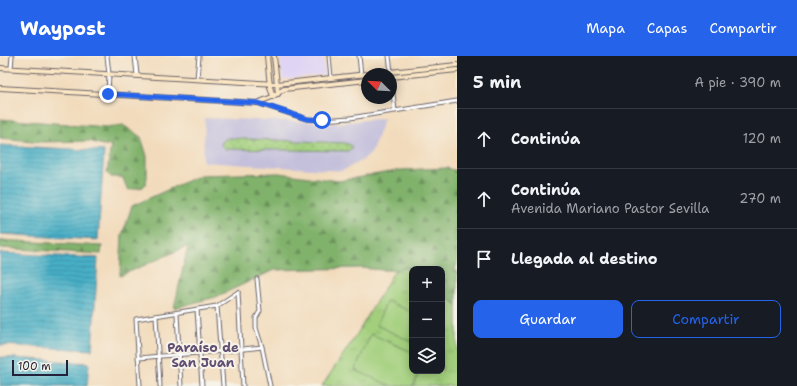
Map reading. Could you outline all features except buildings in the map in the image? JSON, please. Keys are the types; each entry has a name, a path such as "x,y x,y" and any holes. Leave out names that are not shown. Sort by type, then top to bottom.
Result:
{"main road":[{"path":"267,56 270,83 275,95"},
{"path":"274,56 277,84 275,95"},
{"path":"397,74 457,65"},
{"path":"0,68 277,84 361,75"},
{"path":"397,75 457,70"},
{"path":"269,74 276,73"},
{"path":"0,88 258,103 284,90 361,81"}],"street":[{"path":"11,68 12,56"},
{"path":"107,56 109,74 108,94"},
{"path":"135,56 137,75"},
{"path":"197,79 199,56"},
{"path":"329,56 331,78"},
{"path":"359,56 361,75"},
{"path":"389,56 390,68"},
{"path":"258,103 307,119 322,120 350,118 457,102"},
{"path":"394,104 395,111"},
{"path":"257,279 260,311 255,323 262,347 270,386"},
{"path":"140,386 136,319 177,314 217,306 238,292 243,386"},
{"path":"217,306 223,386"},
{"path":"197,309 202,386"},
{"path":"177,314 181,386"},
{"path":"156,316 160,386"},
{"path":"138,358 200,352 220,352 262,347"}],"shaded area":[{"path":"280,56 323,56 325,75 282,80"},
{"path":"205,118 338,123 384,118 372,151 363,160 342,171 203,162"}],"green space":[{"path":"0,119 107,127 123,125 141,137 147,156 146,183 143,187 129,190 123,178 111,177 107,173 111,145 103,145 89,141 43,142 0,138"},
{"path":"227,138 345,143 352,147 348,151 225,149 221,145"},
{"path":"447,168 457,171 457,263 455,269 457,273 457,305 445,295 445,266 409,266 409,268 397,270 362,268 274,270 216,297 174,308 188,246 120,276 122,235 132,206 200,175 279,173 339,181 401,170"},
{"path":"0,240 102,246 101,254 0,248"},
{"path":"402,268 409,268 409,374 445,374 445,295 457,305 457,386 322,386 357,334 395,271"},
{"path":"387,301 409,311 409,341 376,325"},
{"path":"371,334 409,351 409,374 419,374 413,386 391,386 355,370"}],"water":[{"path":"0,145 104,151 98,240 0,234"},
{"path":"0,253 98,258 92,350 0,345"},
{"path":"0,357 89,363 87,386 0,386"}],"district":[{"name":"Paraíso de San Juan","path":"203,354"}],"route":[{"path":"108,94 258,103 307,119 322,120"}]}
